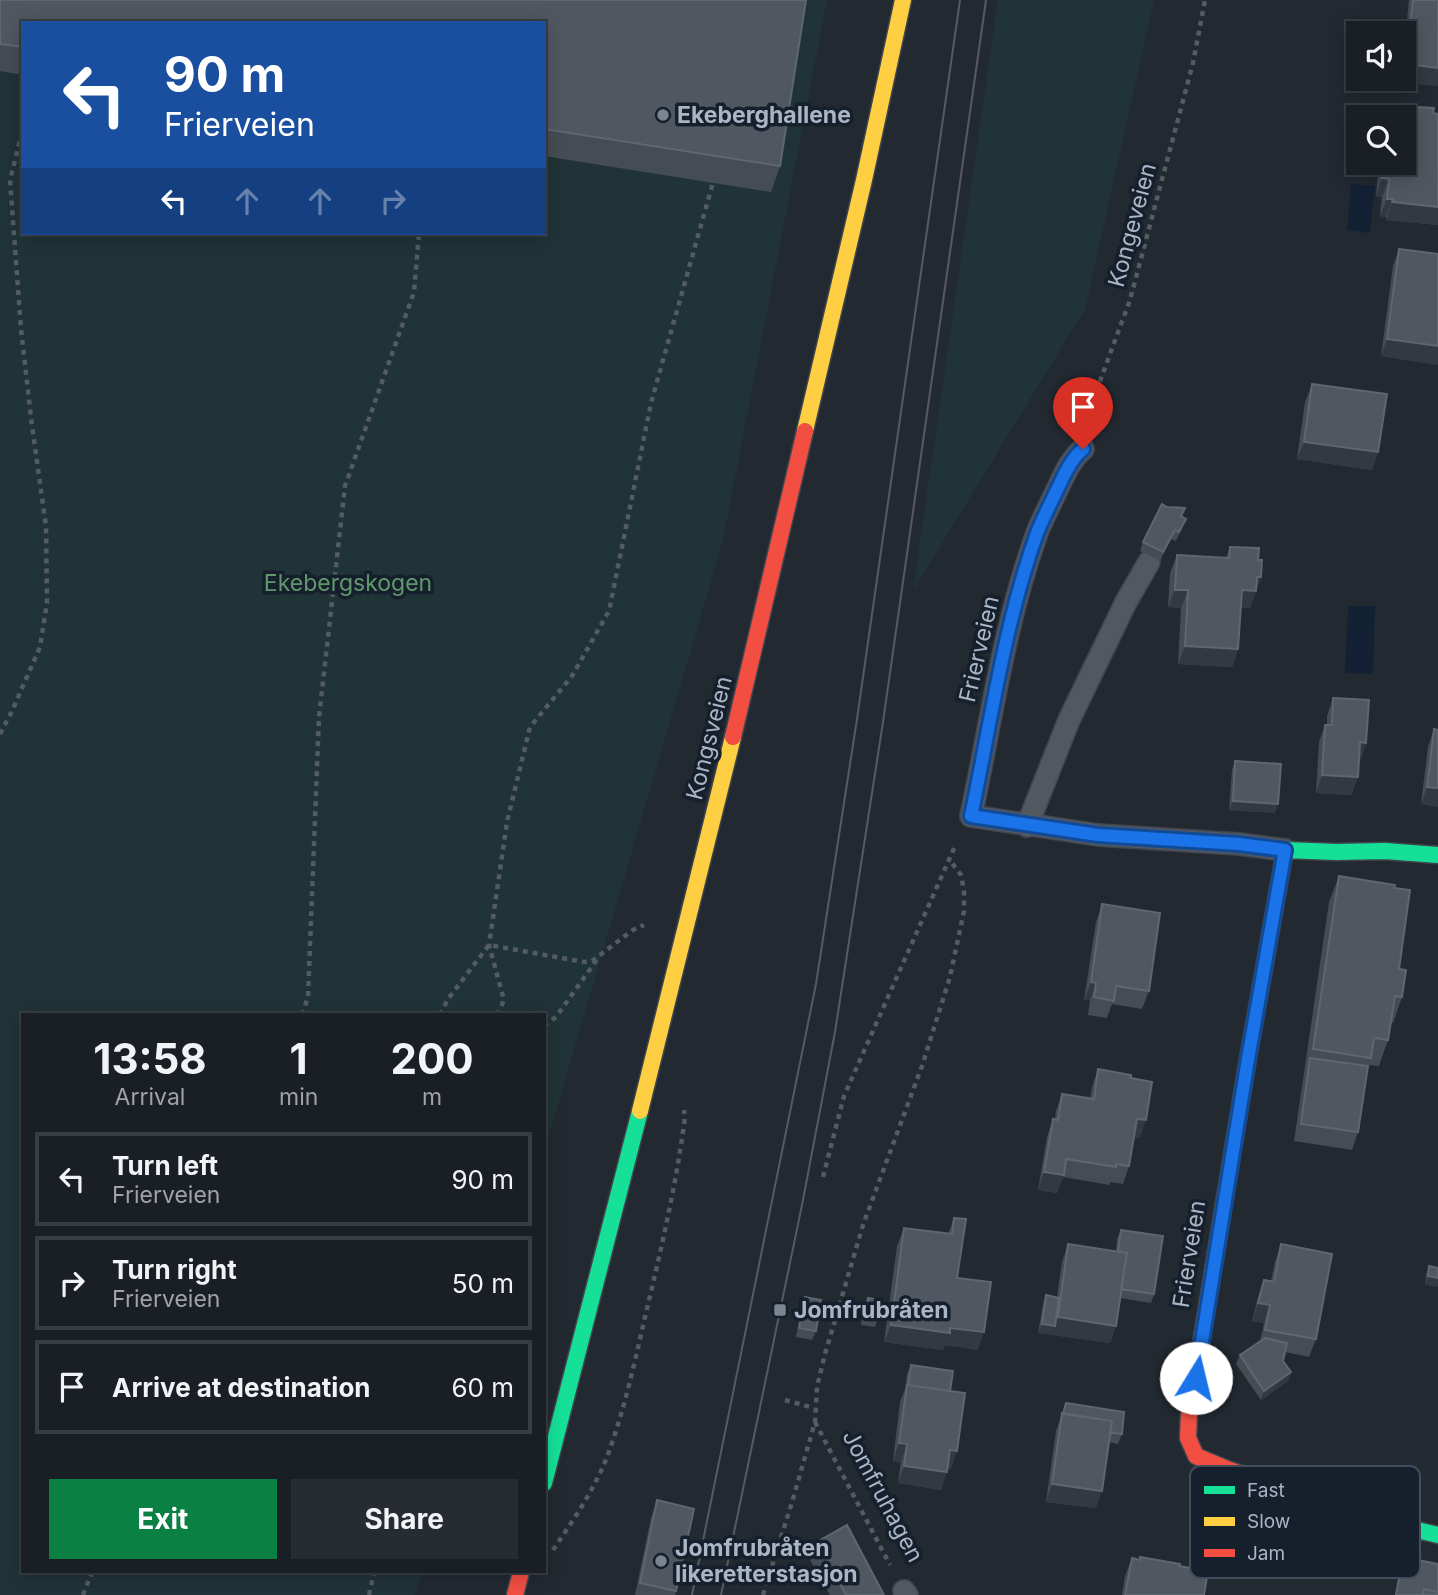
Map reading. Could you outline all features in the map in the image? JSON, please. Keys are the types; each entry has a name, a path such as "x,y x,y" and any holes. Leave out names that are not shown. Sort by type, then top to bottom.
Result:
{"main road":[{"name":"Kongsveien","path":"546,1475 687,927 754,653 874,141 903,0"},
{"name":"Frierveien","path":"1220,1466 1196,1456 1188,1438 1189,1413 1285,850 1385,851 1438,855"},
{"name":"Frierveien","path":"1420,1531 1438,1535"},
{"path":"515,1595 521,1573"}],"lane":[{"name":"Frierveien","path":"1083,449 1072,460 1038,531 1023,574 995,689 971,816 1098,835 1239,844 1285,850"},
{"path":"1027,826 1069,720 1126,602 1149,562"}],"path":[{"name":"Kongeveien","path":"1083,449 1086,421 1130,300 1193,64 1205,0"},
{"path":"0,734 40,647 47,603 46,526 20,329 10,180 21,137"},
{"path":"498,1013 504,1000 489,945 507,822 530,727 572,676 609,611 651,403 718,166"},
{"path":"303,1013 308,997 319,717 345,486 414,292 419,235"},
{"path":"763,1595 815,1422 817,1387 825,1354 863,1225 922,1066 950,977 964,901 961,875 950,857 844,1096 823,1178"},
{"path":"489,945 584,962 592,961 644,925 687,927"},
{"path":"441,1013 489,945"},
{"path":"546,1024 556,1017 601,955"},
{"path":"546,1559 580,1509 604,1463 621,1412 678,1172 685,1117 683,1104"},
{"path":"785,1400 815,1408"},
{"name":"Jomfruhagen","path":"815,1422 905,1593"},
{"path":"83,1595 92,1573"},
{"path":"369,1595 374,1573"}],"green space":[{"name":"Ekebergskogen","path":"0,0 827,0 723,540 546,1145 546,1013 21,1013 21,1573 422,1573 415,1595 0,1595"},
{"path":"998,0 1154,0 1085,309 913,591"}],"water":[{"path":"1351,184 1375,186 1368,233 1347,230"},
{"path":"1348,606 1375,606 1373,674 1345,673"}],"building":[{"name":"Ekeberghallene","path":"0,0 806,0 780,166 546,129 546,21 21,21 21,47 0,44"},
{"path":"1413,0 1438,0 1438,68 1416,65 1416,21 1411,21"},
{"path":"1418,107 1434,108 1433,113 1438,114 1438,207 1392,202 1393,199 1387,199 1389,179 1382,178 1382,175 1416,175 1416,112"},
{"path":"1399,249 1438,254 1438,346 1387,339"},
{"path":"1312,384 1387,394 1378,452 1304,442"},
{"path":"1162,504 1185,508 1181,516 1186,519 1179,532 1175,530 1163,552 1143,542"},
{"path":"1230,547 1259,548 1258,560 1262,560 1261,577 1257,577 1256,591 1242,590 1238,649 1185,646 1188,590 1175,590 1177,555 1229,558"},
{"path":"1333,698 1369,700 1366,743 1360,742 1358,777 1322,775 1325,725 1332,725"},
{"path":"1434,729 1438,730 1438,788 1427,787"},
{"path":"1235,761 1281,764 1278,804 1233,801"},
{"path":"1339,876 1410,890 1399,969 1406,970 1402,997 1395,996 1388,1040 1374,1038 1371,1058 1313,1049"},
{"path":"1102,904 1160,913 1149,991 1116,986 1114,1001 1094,997 1096,983 1091,982"},
{"path":"1310,1058 1368,1066 1358,1132 1301,1124"},
{"path":"1098,1069 1152,1082 1146,1120 1137,1119 1129,1166 1116,1164 1116,1167 1066,1159 1064,1175 1044,1172 1053,1119 1058,1120 1062,1094 1094,1099"},
{"path":"954,1218 966,1219 957,1278 991,1282 984,1332 950,1328 950,1333 891,1325 904,1228 952,1234"},
{"path":"1121,1230 1163,1236 1154,1294 1121,1289 1127,1253 1118,1251"},
{"path":"1068,1244 1127,1253 1116,1326 1058,1317"},
{"path":"1281,1244 1332,1254 1316,1339 1265,1330 1270,1305 1258,1303 1264,1280 1274,1282"},
{"path":"1429,1266 1438,1268 1438,1278 1428,1276"},
{"path":"1046,1295 1059,1298 1055,1326 1042,1324"},
{"path":"805,1297 821,1300 816,1331 799,1328"},
{"path":"868,1298 881,1300 878,1318 865,1316"},
{"path":"1265,1338 1287,1343 1283,1361 1291,1372 1264,1391 1240,1355"},
{"path":"911,1365 953,1371 950,1391 908,1385"},
{"path":"907,1385 965,1393 957,1451 950,1450 947,1472 904,1466 907,1444 899,1443"},
{"path":"1066,1403 1124,1412 1122,1434 1110,1432 1112,1421 1063,1414"},
{"path":"1062,1413 1112,1421 1102,1491 1052,1484"},
{"name":"Jomfrubråten likeretterstasjon","path":"657,1500 694,1509 676,1591 640,1583"},
{"path":"847,1525 884,1595 846,1595 817,1542"},
{"path":"1140,1557 1190,1568 1190,1578 1207,1578 1204,1595 1125,1595 1132,1558 1140,1560"},
{"path":"1420,1560 1438,1564 1438,1592 1424,1589 1422,1595 1396,1595 1399,1578 1420,1578"},
{"path":"1424,1589 1438,1592 1438,1595 1423,1595"}],"tram line":[{"path":"692,1595 816,984 857,719 960,0"},
{"path":"721,1595 835,1032 883,722 986,0"}],"traffic: fast":[{"path":"1246,1070 1285,850 1385,851 1438,855"},
{"path":"546,1475 640,1111"},
{"path":"1420,1531 1438,1535"}],"traffic: slow":[{"path":"805,431 903,0"},
{"path":"640,1111 733,737"},
{"path":"1202,1337 1246,1070"}],"traffic: jam":[{"path":"733,737 805,431"},
{"path":"1202,1337 1189,1413 1188,1438 1196,1456 1220,1466"},
{"path":"515,1595 521,1573"}],"place":[{"name":"Ekeberghallene","path":"663,115"},
{"name":"Jomfrubråten","path":"780,1310"},
{"name":"Jomfrubråten likeretterstasjon","path":"661,1561"}],"route":[{"path":"1083,449 1072,460 1038,531 1023,574 992,702 971,816 1098,835 1239,844 1285,850 1196,1378"}]}
